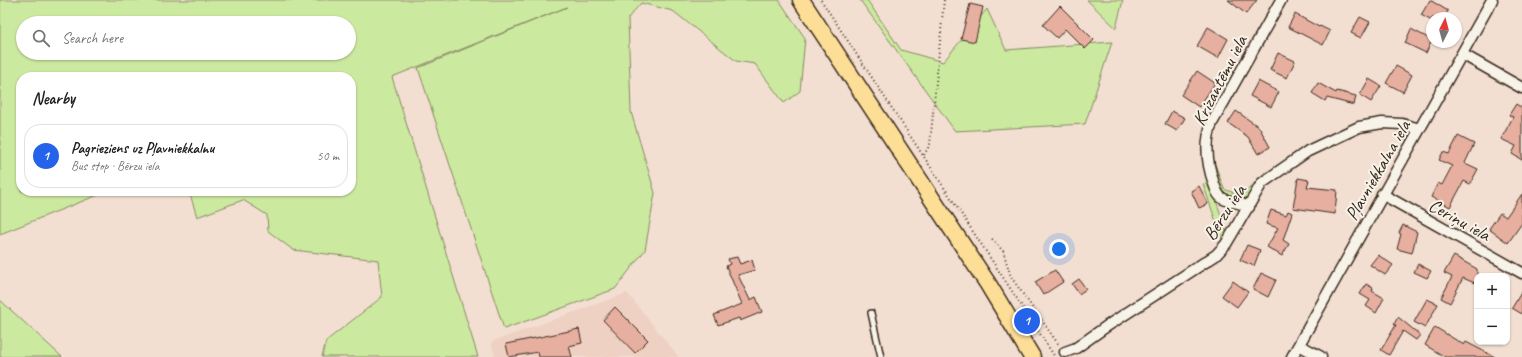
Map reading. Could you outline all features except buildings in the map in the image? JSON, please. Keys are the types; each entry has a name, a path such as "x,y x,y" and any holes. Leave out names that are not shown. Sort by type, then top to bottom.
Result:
{"main road":[{"path":"801,0 988,284 1032,357"}],"street":[{"name":"Krizantēmu iela","path":"1222,199 1218,193 1209,169 1207,152 1208,134 1281,0"},
{"name":"Pļavniekkalna iela","path":"1292,357 1492,0"},
{"path":"1462,54 1522,88"},
{"name":"Bērzu iela","path":"1066,352 1076,348 1106,326 1216,255 1226,244 1262,183 1308,151 1359,127 1382,123 1402,124 1420,129"},
{"name":"Ceriņu iela","path":"1382,194 1522,273"},
{"path":"1222,199 1243,203 1248,206"},
{"path":"1299,345 1321,357"}],"lane":[{"path":"871,313 881,357"}],"path":[{"path":"821,0 1055,357"},
{"path":"910,165 924,156 930,144 944,0"},
{"path":"1222,199 1231,236"},
{"path":"992,238 1003,251 1011,278 1066,352"}],"shaded area":[{"path":"627,293 679,357 495,357 491,342"}],"green space":[{"path":"0,0 779,0 805,38 800,91 784,103 755,64 736,61 673,11 641,3 628,18 631,112 655,193 645,250 615,289 504,329 418,68 567,7 392,77 478,357 322,357 326,341 382,297 378,260 293,250 268,231 267,215 243,200 197,217 191,196 356,196 356,72 16,72 16,196 95,196 0,234"},
{"path":"860,0 867,0 901,50 943,62 987,9 1006,50 1112,42 1085,124 955,131"},
{"path":"1087,0 1123,0 1116,28"},
{"path":"1215,164 1224,189 1242,196 1265,172 1267,174 1249,196 1242,199 1236,199 1225,193 1219,185 1213,166"},
{"path":"1210,182 1227,234 1222,239 1203,184"},
{"path":"0,300 62,357 0,357"}],"place":[{"name":"Pagrieziens uz Pļavniekkalnu","path":"1027,321"}]}
